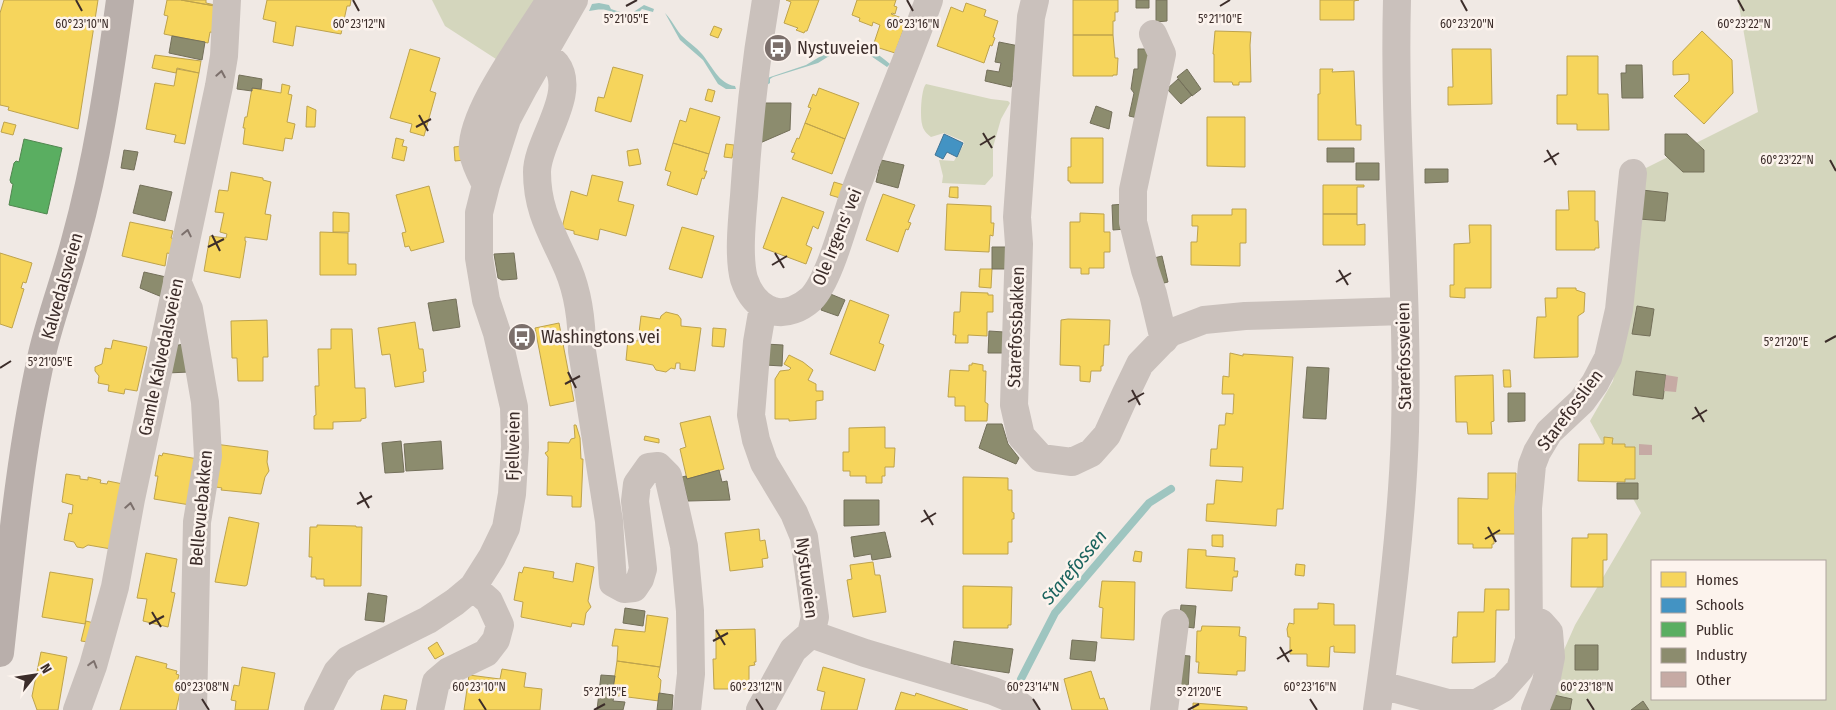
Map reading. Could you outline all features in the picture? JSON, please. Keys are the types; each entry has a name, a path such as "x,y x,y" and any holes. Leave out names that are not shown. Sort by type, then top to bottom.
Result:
{"main road":[{"name":"Kalvedalsveien","path":"0,653 4,572 27,427 42,353 75,241 94,161 120,0"}],"street":[{"name":"Gamle Kalvedalsveien","path":"77,710 115,587 131,499 219,86 224,56 227,0"},
{"path":"486,185 473,152 475,127 486,103 550,0"},
{"path":"486,185 507,119 574,0"},
{"path":"763,307 749,292 744,277 741,232 747,149 759,41 766,0"},
{"name":"Ole Irgens' vei","path":"763,307 778,312 796,310 811,299 818,290 828,271 856,190 929,0"},
{"name":"Starefossbakken","path":"1034,0 1031,18 1017,217 1019,244 1014,406 1021,436 1041,458 1072,462 1091,452 1107,435 1140,364 1170,333 1204,320 1245,316 1404,311"},
{"name":"Starefossveien","path":"1379,697 1393,586 1404,462 1404,311 1399,129 1396,98 1397,0"},
{"path":"1153,34 1162,54 1133,190 1133,222 1164,340"},
{"path":"544,55 556,64 561,77 562,96 540,153 537,170 537,188 541,211 575,287 582,327 582,351 609,521 613,583 624,589 634,588 640,579 644,564 635,501 636,484 649,467 658,466 668,476 684,546 690,611 692,674 687,710"},
{"name":"Starefosslien","path":"1379,697 1448,703 1477,703 1503,688 1520,669 1530,640 1528,508 1532,465 1537,452 1549,432 1582,401 1595,383 1608,358 1619,310 1633,173"},
{"name":"Fjellveien","path":"318,710 337,672 348,660 428,620 473,587 492,557 506,528 512,494 515,447 514,407 497,333 486,300 479,258 479,213 486,185"},
{"name":"Bellevuebakken","path":"177,281 188,310 205,402 208,456 196,522 193,710"},
{"name":"Nystuveien","path":"763,307 757,342 751,415 756,440 764,463 794,513 804,537 815,617 812,634 865,653 993,691 1012,699 1025,710"},
{"path":"430,710 436,682 449,671 486,653 496,640 500,625 489,601 473,587"},
{"path":"1530,618 1541,623 1549,632 1550,657 1546,682 1535,710"},
{"path":"1164,710 1175,623"},
{"path":"760,710 794,650 812,634"}],"green space":[{"path":"432,0 545,0 496,59 445,26"},
{"path":"1738,0 1836,0 1836,710 1565,710 1549,684 1575,625 1641,513 1590,421 1613,381 1636,245 1640,171 1758,112"},
{"path":"926,84 1008,101 1010,103 1001,119 993,147 993,176 985,185 942,183 943,176 939,160 954,161 964,144 963,141 944,133 931,137 924,130 921,110 923,91"}],"water":[{"path":"592,4 609,5 611,9 629,15 644,5 654,9 653,12 642,9 636,15 627,19 606,10 589,11"},
{"path":"665,13 681,35 702,54 716,74 724,82 735,86 736,89 726,89 718,84 703,60 680,40"},
{"path":"848,43 871,50 890,64 887,67 868,54 849,47 842,48 818,63 773,77 767,85 761,80 806,65 841,44"}],"building: Homes":[{"path":"4,0 98,0 78,129 8,110 9,107 0,105 0,13"},
{"path":"167,0 181,0 215,6 216,33 210,32 208,43 164,34 168,16 164,15"},
{"path":"181,0 206,0 206,3 215,6"},
{"path":"267,0 351,0 350,6 347,6 341,34 296,26 293,46 273,42 276,22 263,19"},
{"path":"786,0 819,0 807,31 804,33 796,30 798,28 784,23 791,2"},
{"path":"857,0 896,0 894,6 897,7 895,14 891,14 907,20 895,53 873,46 880,25 873,22 872,26 859,21 860,18 852,15"},
{"path":"1073,0 1118,0 1118,12 1115,12 1115,21 1113,21 1113,35 1073,35"},
{"path":"1320,0 1359,0 1354,1 1354,20 1320,20"},
{"path":"966,3 986,10 984,16 998,21 993,37 995,38 992,46 990,45 984,63 937,46 951,7 963,12"},
{"path":"714,26 722,29 718,38 710,35"},
{"path":"1215,31 1251,32 1251,82 1239,82 1239,85 1233,85 1232,82 1214,82 1213,54"},
{"path":"1702,31 1732,60 1733,93 1704,124 1674,96 1689,81 1689,74 1673,75 1673,61"},
{"path":"1073,35 1113,35 1115,58 1118,58 1117,75 1073,76"},
{"path":"410,49 440,58 430,91 436,93 424,136 410,132 412,124 390,118"},
{"path":"1452,49 1491,49 1492,104 1448,105 1448,87 1453,87"},
{"path":"155,55 201,61 199,73 177,68 176,73 152,68"},
{"path":"1567,56 1598,56 1598,94 1608,94 1609,130 1577,130 1577,124 1557,124 1557,95 1567,95"},
{"path":"613,67 643,75 631,122 595,111 598,97 604,98"},
{"path":"177,69 199,73 185,144 174,142 176,135 146,129 155,83 174,86"},
{"path":"1320,69 1333,69 1332,72 1354,71 1356,125 1361,125 1361,140 1318,140"},
{"path":"282,84 290,86 288,94 292,95 287,122 295,124 292,139 285,138 283,151 243,144 245,128 243,128 252,88 281,93"},
{"path":"819,88 859,103 845,139 805,123 811,108 808,107 813,94 816,96"},
{"path":"708,89 715,91 712,102 705,100"},
{"path":"307,106 316,110 315,127 306,127"},
{"path":"690,108 720,117 709,154 673,143 680,120 686,122"},
{"path":"1207,117 1245,117 1245,167 1207,166"},
{"path":"4,122 16,125 13,135 1,132"},
{"path":"805,123 845,139 832,174 792,159 795,153 791,152 797,138 799,139"},
{"path":"396,138 404,140 402,146 407,147 404,161 392,158"},
{"path":"1071,138 1103,138 1103,183 1070,183 1068,181 1068,167 1071,167"},
{"path":"673,143 709,154 704,171 707,171 704,179 702,178 697,195 667,185 671,172 665,170"},
{"path":"726,144 734,145 732,158 724,157"},
{"path":"462,146 465,160 455,161 454,147"},
{"path":"638,149 641,164 629,166 627,151"},
{"path":"231,172 263,178 263,180 271,182 265,214 271,215 267,240 245,237 240,278 204,271 210,236 226,238 227,234 220,232 224,213 215,212 219,190 228,191"},
{"path":"592,175 623,182 618,201 634,205 626,236 600,229 598,240 574,234 574,231 562,228 571,191 587,196"},
{"path":"834,182 844,185 840,198 830,195"},
{"path":"1323,185 1364,185 1364,187 1357,187 1357,214 1323,214"},
{"path":"429,186 444,242 411,251 409,246 405,247 402,233 406,232 396,195"},
{"path":"950,187 958,187 958,198 949,197"},
{"path":"1568,191 1595,191 1595,221 1598,221 1599,248 1595,248 1595,250 1556,250 1556,210 1569,210"},
{"path":"883,194 915,205 908,222 911,223 908,230 906,229 898,252 866,240"},
{"path":"782,197 824,212 818,229 813,226 806,245 812,248 806,264 763,248"},
{"path":"947,204 991,206 991,223 994,223 993,236 990,235 989,252 945,250"},
{"path":"1232,209 1246,209 1246,243 1240,243 1240,266 1191,265 1191,242 1197,242 1198,226 1192,226 1192,215 1232,215"},
{"path":"333,212 349,213 349,232 333,232"},
{"path":"1080,213 1104,214 1104,232 1110,232 1110,252 1104,252 1104,268 1089,268 1089,274 1081,274 1081,268 1070,268 1070,222 1080,222"},
{"path":"1323,214 1357,214 1357,225 1365,224 1365,245 1323,245"},
{"path":"130,222 173,231 171,238 177,239 173,254 167,253 165,266 122,256"},
{"path":"1469,225 1491,225 1491,288 1465,288 1465,298 1450,297 1450,285 1454,285 1454,244 1470,243"},
{"path":"682,227 714,236 702,278 669,269"},
{"path":"320,232 348,233 348,264 356,264 356,275 320,275"},
{"path":"0,253 32,263 26,283 23,282 21,288 24,289 12,328 0,324"},
{"path":"980,269 992,269 991,288 979,287"},
{"path":"1557,288 1576,288 1576,290 1585,293 1584,312 1578,316 1578,357 1534,358 1537,317 1546,317 1545,298 1557,298"},
{"path":"961,292 988,293 988,295 993,295 993,312 987,312 987,336 968,335 968,343 955,343 956,335 953,335 954,312 960,312"},
{"path":"850,300 889,315 879,343 884,345 875,371 830,354"},
{"path":"666,312 678,315 681,319 681,326 701,328 695,371 680,369 680,363 676,363 675,369 671,368 666,372 656,370 653,365 626,360 628,339 638,341 641,316 660,319"},
{"path":"267,320 268,357 263,357 263,381 238,381 237,358 232,358 231,321"},
{"path":"1061,320 1110,320 1109,345 1104,345 1103,366 1101,366 1101,371 1091,371 1090,382 1080,381 1080,366 1060,365"},
{"path":"415,322 419,349 423,349 426,371 423,372 424,382 395,387 390,354 382,355 378,328"},
{"path":"559,323 574,401 550,406 535,328"},
{"path":"713,328 726,329 724,347 712,346"},
{"path":"331,329 352,329 355,388 365,388 366,418 361,419 361,421 333,422 333,429 314,429 314,416 316,415 315,386 319,386 318,349 331,349"},
{"path":"113,340 147,347 137,391 125,389 124,394 108,391 109,385 98,383 99,376 95,371 95,367 102,364 105,348 111,349"},
{"path":"1230,353 1243,356 1243,354 1293,357 1283,509 1277,509 1276,526 1206,521 1207,504 1214,504 1216,480 1242,482 1243,467 1210,466 1211,449 1217,449 1219,425 1225,425 1226,413 1233,414 1234,394 1222,394 1223,376 1229,377"},
{"path":"789,355 813,370 808,380 816,384 816,391 823,391 823,400 816,401 816,419 789,421 789,419 775,419 775,379 780,371 791,368 784,364"},
{"path":"972,363 983,365 983,371 986,371 985,402 988,404 987,421 965,421 965,406 955,406 955,397 948,397 950,370 969,371 969,365 972,365"},
{"path":"1503,370 1510,370 1511,387 1504,387"},
{"path":"1493,375 1494,421 1491,422 1492,434 1468,434 1467,422 1456,422 1455,376"},
{"path":"710,416 724,469 687,479 680,449 686,447 680,423"},
{"path":"574,425 576,425 580,438 581,459 583,459 581,507 572,507 572,496 547,495 548,457 545,453 548,451 548,442 569,443 571,439 575,438"},
{"path":"885,427 885,448 895,448 894,467 885,467 885,476 882,476 882,483 866,483 866,476 850,476 850,471 843,471 843,452 849,452 849,428"},
{"path":"645,436 659,439 659,443 644,440"},
{"path":"1604,437 1613,438 1612,444 1625,444 1625,447 1635,447 1635,479 1625,479 1625,482 1578,481 1579,444 1604,444"},
{"path":"215,444 268,451 267,462 269,471 265,477 261,494 221,490 222,488 210,486"},
{"path":"163,453 198,459 190,505 154,499 158,476 155,476 159,455 162,456"},
{"path":"1488,473 1516,473 1515,534 1494,534 1492,548 1473,548 1473,544 1458,544 1458,498 1488,499"},
{"path":"66,474 80,476 80,479 88,480 88,477 101,480 100,483 107,484 108,481 123,484 111,549 88,545 83,548 77,547 74,542 64,540 69,513 72,514 73,505 62,502"},
{"path":"963,477 1008,478 1008,490 1012,490 1012,512 1014,513 1014,519 1012,519 1012,542 1008,542 1008,554 963,554"},
{"path":"229,517 259,523 247,585 245,586 215,582"},
{"path":"317,525 362,527 361,586 324,586 324,579 311,577 312,557 309,557 310,527 317,527"},
{"path":"759,529 760,541 765,540 768,558 762,559 763,567 730,571 725,533"},
{"path":"1588,534 1607,534 1607,560 1603,560 1603,587 1571,587 1572,538 1588,538"},
{"path":"1212,535 1223,535 1223,547 1212,546"},
{"path":"1188,549 1206,550 1206,556 1235,558 1234,571 1238,571 1237,577 1233,577 1232,591 1186,588"},
{"path":"1135,551 1142,552 1141,562 1133,561"},
{"path":"146,553 177,559 171,592 175,593 168,627 143,621 147,599 137,598"},
{"path":"873,562 875,575 880,575 886,612 853,617 847,580 852,579 850,565"},
{"path":"576,563 594,567 588,601 591,607 586,613 584,625 572,623 571,627 521,617 523,602 514,600 519,572 522,573 524,567 554,572 553,578 573,582"},
{"path":"1296,564 1305,565 1304,576 1295,575"},
{"path":"50,572 93,579 85,624 42,617"},
{"path":"1102,581 1135,582 1134,640 1101,638 1103,608 1099,607"},
{"path":"963,586 1012,587 1011,625 1008,625 1008,628 963,628"},
{"path":"1485,589 1509,589 1509,610 1496,610 1495,662 1452,663 1453,637 1457,637 1458,612 1484,612"},
{"path":"1318,603 1334,604 1334,625 1355,625 1355,653 1334,652 1334,646 1330,647 1329,667 1307,666 1307,654 1290,654 1290,637 1288,637 1287,629 1289,623 1294,624 1294,609 1318,609"},
{"path":"647,615 668,618 660,667 617,661 618,646 612,646 615,629 645,632"},
{"path":"86,621 98,624 94,643 81,641"},
{"path":"1202,626 1240,627 1239,636 1246,637 1245,671 1237,671 1237,675 1198,673 1199,662 1196,662 1197,631 1201,631"},
{"path":"755,629 756,662 754,662 755,665 749,666 749,689 714,689 713,659 716,659 716,630"},
{"path":"437,642 444,654 435,659 428,648"},
{"path":"41,652 67,657 58,710 37,710 32,696"},
{"path":"136,656 167,664 166,668 177,671 176,674 179,675 176,686 181,688 176,710 120,710"},
{"path":"617,661 660,667 658,677 661,680 659,701 612,695"},
{"path":"242,667 275,673 268,710 235,710 236,701 231,700 234,685 239,686"},
{"path":"823,667 865,679 857,710 821,710 825,692 817,690"},
{"path":"502,669 526,673 524,687 542,689 540,710 464,710 469,675 500,679"},
{"path":"1091,671 1100,699 1104,698 1108,710 1072,710 1064,679"},
{"path":"901,692 915,696 916,693 968,710 895,710"},
{"path":"384,695 407,700 405,710 381,710"},
{"path":"1193,703 1247,707 1247,710 1193,710"}],"building: Schools":[{"path":"944,134 963,143 957,157 947,152 943,159 935,155"}],"building: Public":[{"path":"24,139 62,148 47,214 9,205 13,184 10,180 14,163 16,161 19,162"}],"building: Industry":[{"path":"1136,0 1149,0 1149,8 1136,8"},
{"path":"1156,0 1167,0 1167,21 1156,22"},
{"path":"172,36 205,42 202,60 169,53"},
{"path":"999,42 1019,46 1011,87 985,81 987,70 999,72 1001,63 995,62"},
{"path":"1138,49 1152,49 1142,119 1129,116 1134,93 1131,89 1134,69 1138,69"},
{"path":"1626,65 1642,65 1643,98 1622,98 1621,73 1626,73"},
{"path":"1187,69 1201,89 1192,96 1177,77"},
{"path":"239,75 262,79 261,89 252,88 252,91 237,89"},
{"path":"1178,79 1192,95 1181,104 1167,89"},
{"path":"761,103 791,103 790,130 760,143"},
{"path":"1096,106 1112,112 1109,129 1090,123"},
{"path":"1665,134 1687,134 1704,150 1704,172 1683,172 1665,155"},
{"path":"1327,148 1354,148 1354,162 1327,162"},
{"path":"124,150 138,152 134,170 121,168"},
{"path":"881,160 904,165 898,188 876,182"},
{"path":"1356,163 1379,163 1379,180 1356,180"},
{"path":"1425,169 1448,169 1448,182 1425,183"},
{"path":"140,185 172,192 165,221 133,213"},
{"path":"1642,190 1668,193 1665,221 1639,219"},
{"path":"1125,204 1126,229 1113,230 1112,205"},
{"path":"992,247 1006,247 1006,269 992,269"},
{"path":"514,253 517,279 502,280 498,278 494,254"},
{"path":"1162,256 1168,282 1156,285 1150,259"},
{"path":"144,272 166,277 162,297 140,288"},
{"path":"828,293 845,300 838,316 821,310"},
{"path":"456,299 460,327 433,331 428,303"},
{"path":"1637,306 1654,309 1650,336 1632,334"},
{"path":"989,331 1004,332 1003,353 988,353"},
{"path":"185,344 189,372 167,373 172,346"},
{"path":"765,344 783,345 782,366 765,365"},
{"path":"1307,367 1329,368 1326,419 1303,418"},
{"path":"1636,371 1666,375 1663,399 1633,395"},
{"path":"1508,393 1525,393 1525,421 1508,422"},
{"path":"987,424 1002,424 1008,444 1019,458 1016,464 979,448"},
{"path":"401,441 404,472 385,473 382,443"},
{"path":"441,441 443,469 406,471 404,444"},
{"path":"719,470 722,482 727,481 730,500 688,501 682,477 686,476 687,479"},
{"path":"1617,483 1638,483 1638,499 1617,499"},
{"path":"844,500 879,500 879,525 844,526"},
{"path":"885,532 891,557 872,560 871,554 854,557 851,537"},
{"path":"368,593 387,596 384,622 365,620"},
{"path":"1181,605 1196,606 1194,628 1179,626"},
{"path":"625,608 645,611 643,626 623,623"},
{"path":"1072,640 1097,642 1095,661 1070,659"},
{"path":"954,641 1013,649 1009,673 951,664"},
{"path":"1575,645 1598,645 1598,670 1575,670"},
{"path":"1176,655 1190,656 1188,691 1173,690"},
{"path":"601,675 615,676 613,701 625,702 623,710 597,710"},
{"path":"659,693 673,695 672,710 657,710"},
{"path":"1549,694 1572,699 1570,710 1546,710"},
{"path":"1643,701 1649,710 1631,710"}],"building: Other":[{"path":"1666,375 1678,377 1676,392 1664,391"},
{"path":"1639,444 1652,445 1652,455 1639,455"}],"waterway":[{"name":"Starefossen","path":"1021,679 1055,613 1149,503 1171,489"}],"place":[{"name":"Nystuveien","path":"778,48"},
{"name":"Washingtons vei","path":"522,337"}]}
